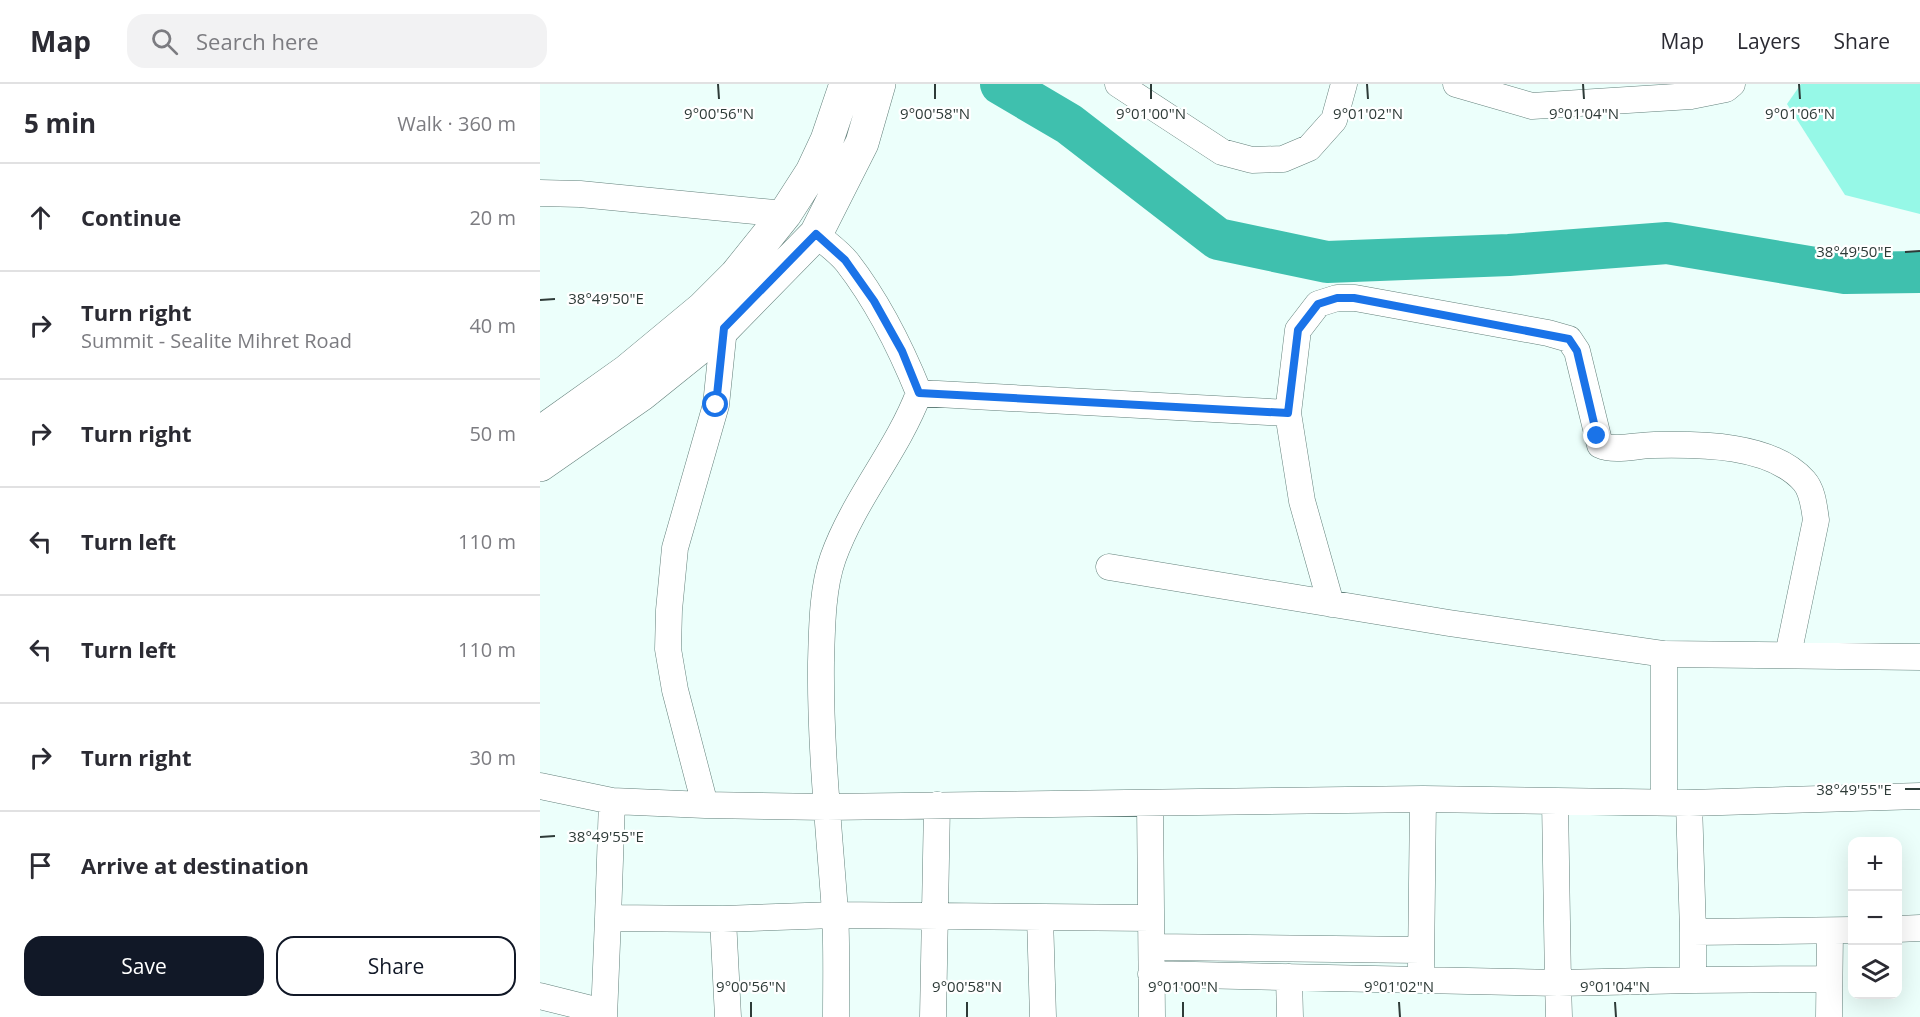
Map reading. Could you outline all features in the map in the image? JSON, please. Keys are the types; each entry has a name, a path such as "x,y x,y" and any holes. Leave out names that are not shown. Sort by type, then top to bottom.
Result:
{"main road":[{"path":"540,433 627,371 703,308 736,275 785,214 817,162 846,84"},
{"path":"540,465 642,394 724,328 816,234 862,143 879,84"}],"street":[{"path":"1118,84 1222,152 1252,160 1283,159 1309,148 1334,120 1344,84"},
{"path":"1456,84 1532,106 1691,96 1726,89 1732,84"},
{"path":"540,193 580,194 785,214"},
{"path":"816,234 845,260 874,301 902,351 919,393 909,420 859,504 833,559 822,616 820,695 835,915 836,1017"},
{"path":"1331,604 1302,501 1288,413 1298,330 1318,304 1337,298 1366,300 1569,339 1577,351 1600,445 1607,448 1653,445 1725,447 1755,453 1785,465 1805,481 1813,498 1816,520 1788,656"},
{"path":"705,806 675,690 668,649 669,610 675,548 716,405 724,328"},
{"path":"919,393 1288,413"},
{"path":"1109,567 1449,623 1664,654 1920,657"},
{"path":"1664,654 1664,801"},
{"path":"540,786 612,801 705,806 826,807 1423,799 1689,803 1920,796"},
{"path":"1421,980 1423,799"},
{"path":"540,996 604,1015 612,801"},
{"path":"1555,801 1559,1017"},
{"path":"1150,803 1152,1017"},
{"path":"1689,803 1693,980"},
{"path":"933,1017 937,805"},
{"path":"609,918 723,919 835,915 1150,918"},
{"path":"1040,917 1043,1017"},
{"path":"723,919 728,1017"},
{"path":"1902,929 1920,928"},
{"path":"1693,932 1841,931 1829,979 1829,1017"},
{"path":"1152,947 1420,950"},
{"path":"1151,974 1558,983 1829,979"},
{"path":"1289,977 1290,1017"}],"green space":[{"path":"1801,84 1920,84 1920,214 1845,195 1787,104"}],"waterway":[{"path":"1001,84 1069,124 1218,239 1327,262 1509,255 1667,243 1845,273 1920,272"}],"route":[{"path":"716,405 724,328 816,234 845,260 874,301 902,351 919,393 1288,413 1298,330 1318,304 1337,298 1354,298 1548,333 1569,339 1577,351 1597,436"}]}
